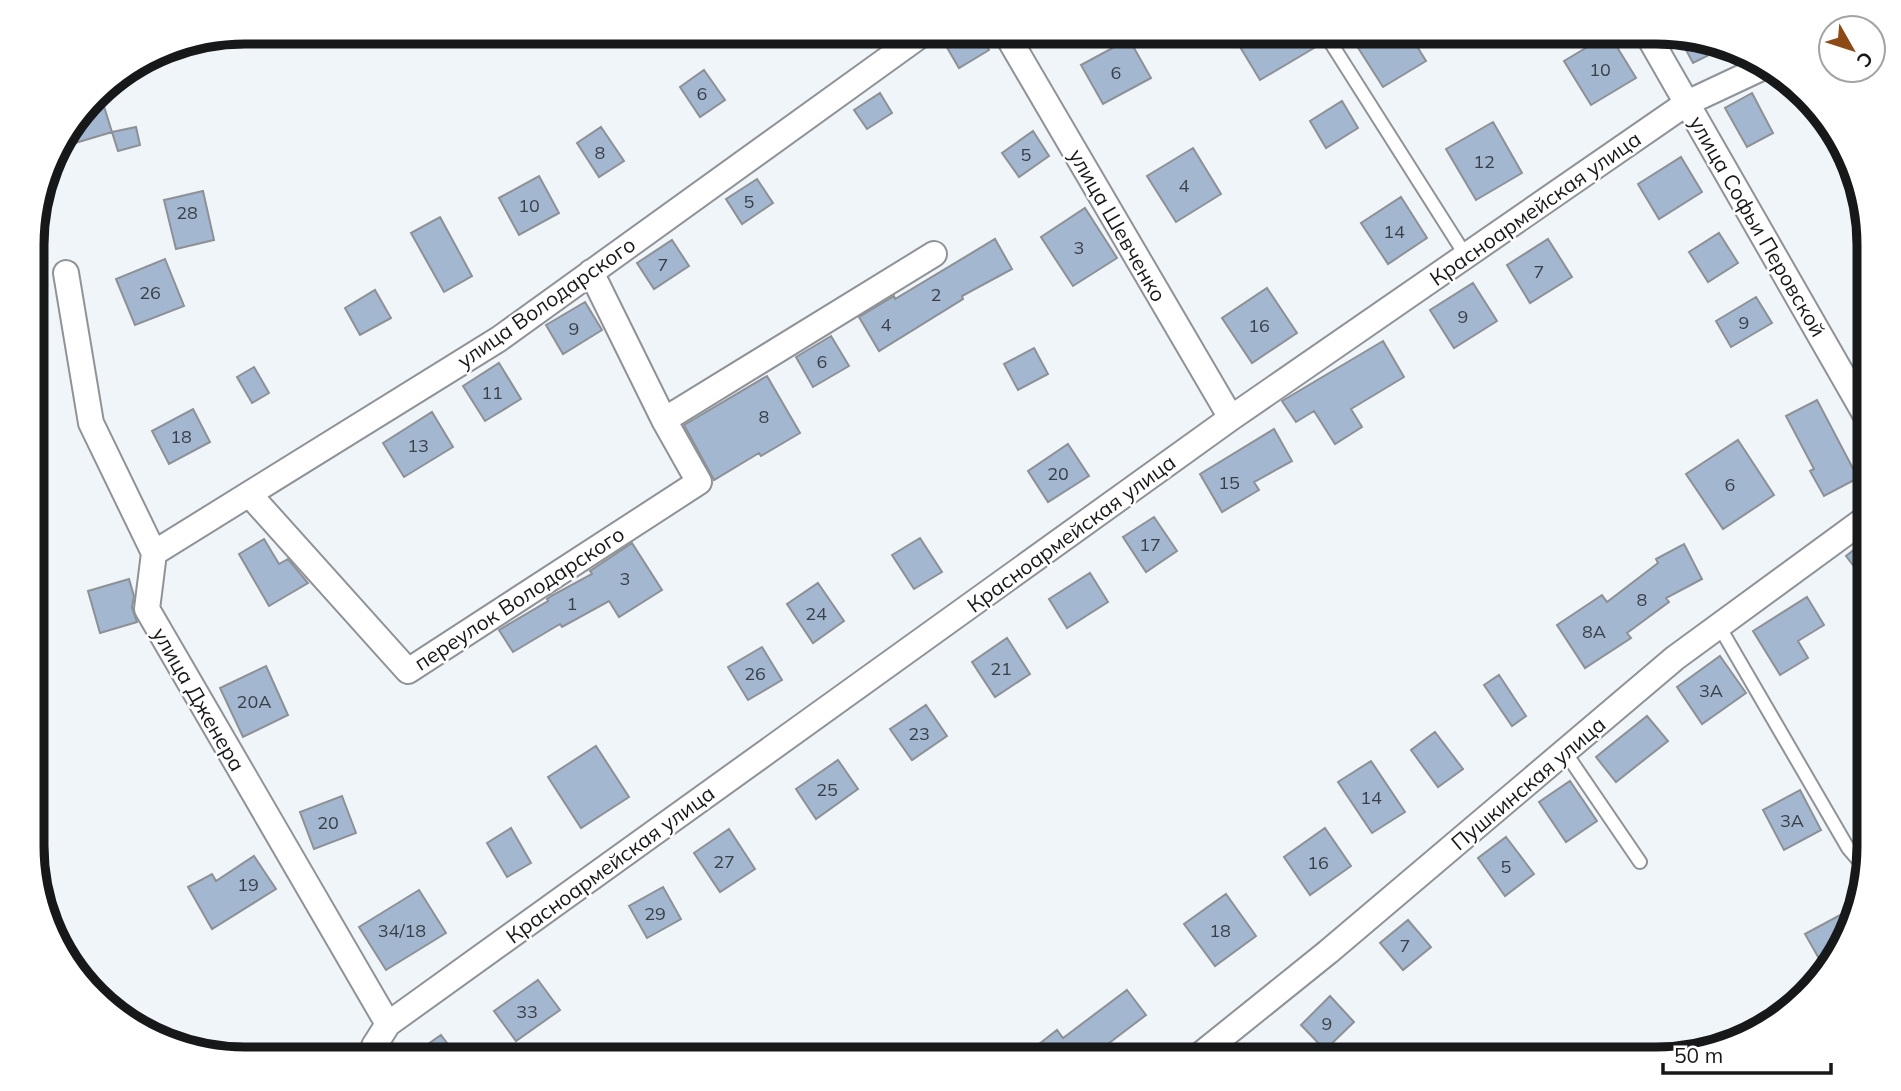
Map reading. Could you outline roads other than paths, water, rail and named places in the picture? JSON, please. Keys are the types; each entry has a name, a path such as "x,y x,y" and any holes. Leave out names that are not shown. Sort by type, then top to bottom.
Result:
{"street":[{"name":"улица Володарского","path":"154,554 499,338 908,44"},
{"name":"улица Шевченко","path":"1012,44 1231,418"},
{"name":"улица Софьи Перовской","path":"1653,44 1857,400"},
{"name":"Красноармейская улица","path":"388,1024 1231,418 1687,103 1756,71"},
{"path":"664,419 934,254"},
{"name":"переулок Володарского","path":"249,494 408,671 699,482 664,419 591,272"},
{"path":"66,273 91,423 154,554"},
{"name":"Пушкинская улица","path":"1210,1047 1328,952 1675,658 1857,525"},
{"name":"улица Дженера","path":"154,554 147,609 388,1024"},
{"path":"374,1047 388,1024"}],"lane":[{"path":"1332,44 1466,256"},
{"path":"1719,626 1848,848 1857,858"},
{"path":"1565,752 1640,862"},
{"path":"1222,1037 1229,1047"}]}
